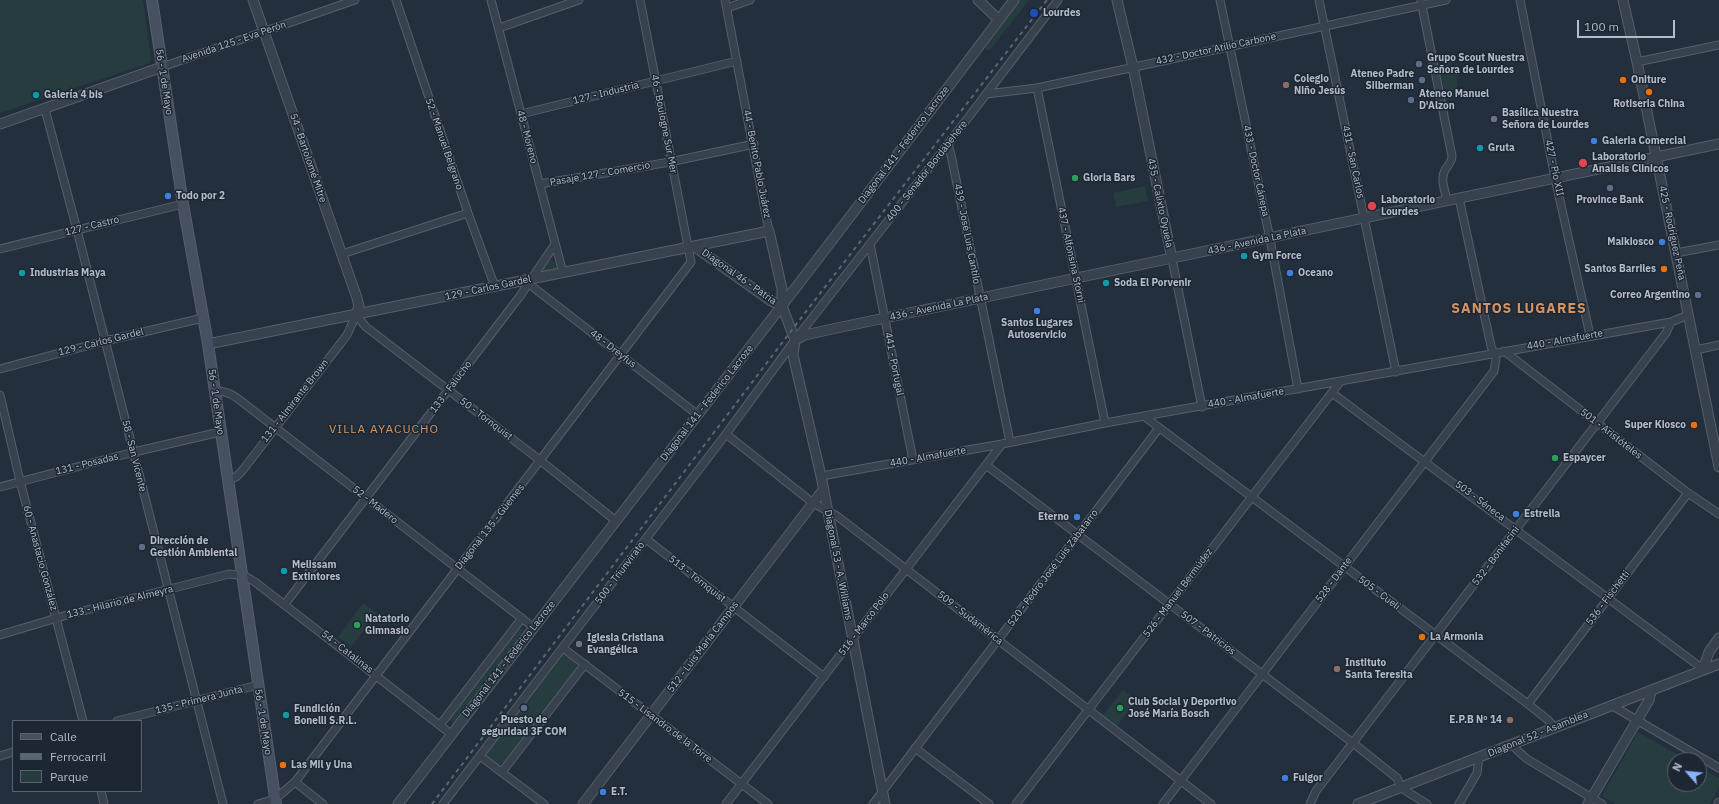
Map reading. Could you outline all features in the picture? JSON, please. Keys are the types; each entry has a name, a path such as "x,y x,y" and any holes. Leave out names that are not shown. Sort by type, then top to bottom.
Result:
{"main road":[{"name":"56 - 1 de Mayo","path":"152,0 183,204 208,344 275,802"}],"street":[{"name":"54 - Bartolomé Mitre","path":"253,0 342,254 359,306 356,315"},
{"name":"Avenida 125 - Eva Perón","path":"0,124 355,0"},
{"name":"52 - Manuel Belgrano","path":"396,0 468,213 495,287"},
{"name":"48 - Moreno","path":"491,0 555,244 564,273"},
{"path":"499,28 580,0"},
{"name":"46 - Boulogne Sur Mer","path":"640,0 670,162 691,248"},
{"name":"44 - Benito Pablo Juárez","path":"725,0 754,144 769,231 782,289 782,306 789,327"},
{"path":"726,8 750,0"},
{"path":"978,0 999,20"},
{"name":"Diagonal 141 - Federico Lacroze","path":"398,804 782,306 1014,0"},
{"name":"400 - Senador Bordabehere","path":"795,340 1058,0"},
{"name":"435 - Calixto Oyuela","path":"1117,0 1133,67 1202,406"},
{"name":"433 - Doctor Cánepa","path":"1220,0 1270,239 1298,389"},
{"name":"431 - San Carlos","path":"1319,0 1396,372"},
{"name":"432 - Doctor Atilio Carbone","path":"986,94 1036,88 1324,26 1421,2 1446,0"},
{"name":"427 - Pío XII","path":"1520,0 1555,178 1590,335"},
{"name":"425 - Rodríguez Peña","path":"1623,0 1637,62 1688,316 1717,444 1719,466"},
{"path":"1421,2 1452,156 1452,160 1445,170 1443,178 1447,200"},
{"path":"1637,62 1719,45"},
{"name":"127 - Industria","path":"521,114 737,61"},
{"name":"437 - Alfonsina Storni","path":"1036,88 1105,423"},
{"name":"58 - San Vicente","path":"45,109 223,804"},
{"name":"Pasaje 127 - Comercio","path":"540,184 670,162 754,144"},
{"name":"439 - José Luis Cantilo","path":"948,144 1010,442"},
{"name":"436 - Avenida La Plata","path":"795,340 805,335 885,318 1270,239 1447,200 1719,144"},
{"name":"528 - Dante","path":"1163,804 1494,371 1496,362 1491,346 1459,198"},
{"name":"127 - Castro","path":"0,249 183,204"},
{"path":"342,254 468,213"},
{"name":"129 - Carlos Gardel","path":"208,344 495,287 530,282 564,273 769,231"},
{"name":"133 - Falucho","path":"285,604 530,282 555,244"},
{"name":"441 - Portugal","path":"870,244 913,460"},
{"path":"1676,253 1719,245"},
{"name":"Diagonal 46 - Patria","path":"691,248 771,301 782,306"},
{"name":"Diagonal 135 - Güemes","path":"275,802 294,782 688,267 691,259 691,248"},
{"name":"48 - Dreyfus","path":"530,282 698,415"},
{"name":"50 - Tornquist","path":"356,315 366,327 540,461 616,522"},
{"name":"131 - Almirante Brown","path":"228,480 236,477 347,335 356,315"},
{"path":"1671,322 1688,316"},
{"name":"129 - Carlos Gardel","path":"0,369 105,341 203,318"},
{"name":"440 - Almafuerte","path":"821,476 1002,444 1105,423 1396,372 1590,335 1671,322"},
{"name":"532 - Bonifacini","path":"1310,804 1316,791 1666,333 1671,322"},
{"name":"Diagonal 53 - A. Williams","path":"789,327 795,340 793,355 824,490 885,804"},
{"name":"500 - Triunvirato","path":"443,804 726,434 795,340"},
{"path":"1696,350 1719,345"},
{"name":"501 - Aristóteles","path":"1504,351 1688,493 1719,514"},
{"name":"526 - Manuel Bermúdez","path":"1016,804 1089,711 1340,382"},
{"name":"52 - Madero","path":"214,391 223,390 229,393 533,627"},
{"name":"503 - Séneca","path":"1332,392 1703,669"},
{"name":"60 - Anastacio González","path":"0,395 20,481 83,720"},
{"name":"505 - Cueli","path":"1145,417 1251,498 1528,704 1548,720 1554,727"},
{"name":"520 - Pedro José Luis Zabatarro","path":"873,804 1159,428"},
{"name":"131 - Posadas","path":"0,487 134,452 220,432"},
{"name":"509 - Sudamérica","path":"726,434 813,503 837,516 1211,804"},
{"name":"516 - Marco Polo","path":"726,804 1002,444"},
{"name":"507 - Patricios","path":"986,465 1353,743 1396,778 1401,787 1427,804"},
{"name":"512 - Luis María Campos","path":"583,804 824,490"},
{"name":"536 - Fischetti","path":"1528,704 1688,493"},
{"name":"513 - Tornquist","path":"646,539 824,676"},
{"name":"133 - Hilario de Almeyra","path":"0,635 56,618 168,589 229,574 241,574"},
{"name":"54 - Catalinas","path":"241,574 251,578 451,734"},
{"name":"Diagonal 141 - Federico Lacroze","path":"440,725 522,618"},
{"path":"1703,669 1709,652 1719,638"},
{"name":"515 - Lisandro de la Torre","path":"563,648 768,804"},
{"path":"502,772 584,664"},
{"name":"Diagonal 52 - Asamblea","path":"1358,804 1719,664"},
{"name":"135 - Primera Junta","path":"121,720 258,685"},
{"path":"1590,801 1649,700 1652,691"},
{"path":"1611,705 1719,768"},
{"path":"1513,745 1527,759 1590,801 1602,804"},
{"path":"915,748 988,804"},
{"path":"0,756 12,752"},
{"path":"480,756 544,804"},
{"path":"1459,804 1477,773 1479,757"},
{"path":"294,782 323,804"},
{"path":"101,792 104,804"},
{"path":"258,804 275,802"}],"green space":[{"path":"0,0 143,0 151,59 149,63 0,113"},
{"path":"1019,0 1029,0 989,51 983,47"},
{"path":"1452,62 1453,70 1460,69 1461,72 1457,81 1460,97 1446,100 1439,64"},
{"path":"1145,186 1148,201 1116,207 1113,193"},
{"path":"549,260 554,261 555,271 542,272 542,269"},
{"name":"Natatorio Gimnasio","path":"363,603 377,613 351,647 338,637"},
{"path":"519,628 525,630 526,633 456,724 452,723 449,719"},
{"path":"562,654 573,659 578,668 504,764 498,765 487,757 486,752"},
{"name":"Club Social y Deportivo José María Bosch","path":"1123,690 1136,701 1117,726 1103,715"},
{"path":"1638,732 1673,752 1667,752 1667,792 1707,792 1707,771 1719,778 1719,787 1710,804 1615,804 1602,796"}],"railway":[{"path":"432,804 791,331 1047,0"}],"place":[{"name":"Lourdes","path":"1034,13"},
{"name":"Grupo Scout Nuestra Señora de Lourdes","path":"1419,64"},
{"name":"Ateneo Padre Silberman","path":"1422,80"},
{"name":"Oniture","path":"1623,80"},
{"name":"Colegio Niño Jesús","path":"1286,85"},
{"name":"Rotiseria China","path":"1649,92"},
{"name":"Galería 4 bis","path":"36,95"},
{"name":"Ateneo Manuel D'Alzon","path":"1411,100"},
{"name":"Basílica Nuestra Señora de Lourdes","path":"1494,119"},
{"name":"Galeria Comercial","path":"1594,141"},
{"name":"Gruta","path":"1480,148"},
{"name":"Laboratorio Analisis Clinicos","path":"1583,163"},
{"name":"Gloria Bars","path":"1075,178"},
{"name":"Province Bank","path":"1610,188"},
{"name":"Todo por 2","path":"168,196"},
{"name":"Laboratorio Lourdes","path":"1372,206"},
{"name":"Maikiosco","path":"1662,242"},
{"name":"Gym Force","path":"1244,256"},
{"name":"Santos Barriles","path":"1664,269"},
{"name":"Industrias Maya","path":"22,273"},
{"name":"Oceano","path":"1290,273"},
{"name":"Soda El Porvenir","path":"1106,283"},
{"name":"Correo Argentino","path":"1698,295"},
{"name":"Santos Lugares Autoservicio","path":"1037,311"},
{"name":"Super Kiosco","path":"1694,425"},
{"name":"Espaycer","path":"1555,458"},
{"name":"Estrella","path":"1516,514"},
{"name":"Eterno","path":"1077,517"},
{"name":"Dirección de Gestión Ambiental","path":"142,547"},
{"name":"Melissam Extintores","path":"284,571"},
{"name":"Natatorio Gimnasio","path":"357,625"},
{"name":"La Armonia","path":"1422,637"},
{"name":"Iglesia Cristiana Evangélica","path":"579,644"},
{"name":"Instituto Santa Teresita","path":"1337,669"},
{"name":"Puesto de seguridad 3F COM","path":"524,708"},
{"name":"Club Social y Deportivo José María Bosch","path":"1120,708"},
{"name":"Fundición Bonelli S.R.L.","path":"286,715"},
{"name":"E.P.B Nº 14","path":"1510,720"},
{"name":"Las Mil y Una","path":"283,765"},
{"name":"Fulgor","path":"1285,778"},
{"name":"E.T.","path":"603,792"}],"district":[{"name":"SANTOS LUGARES","path":"1519,309"},
{"name":"VILLA AYACUCHO","path":"384,430"}]}
